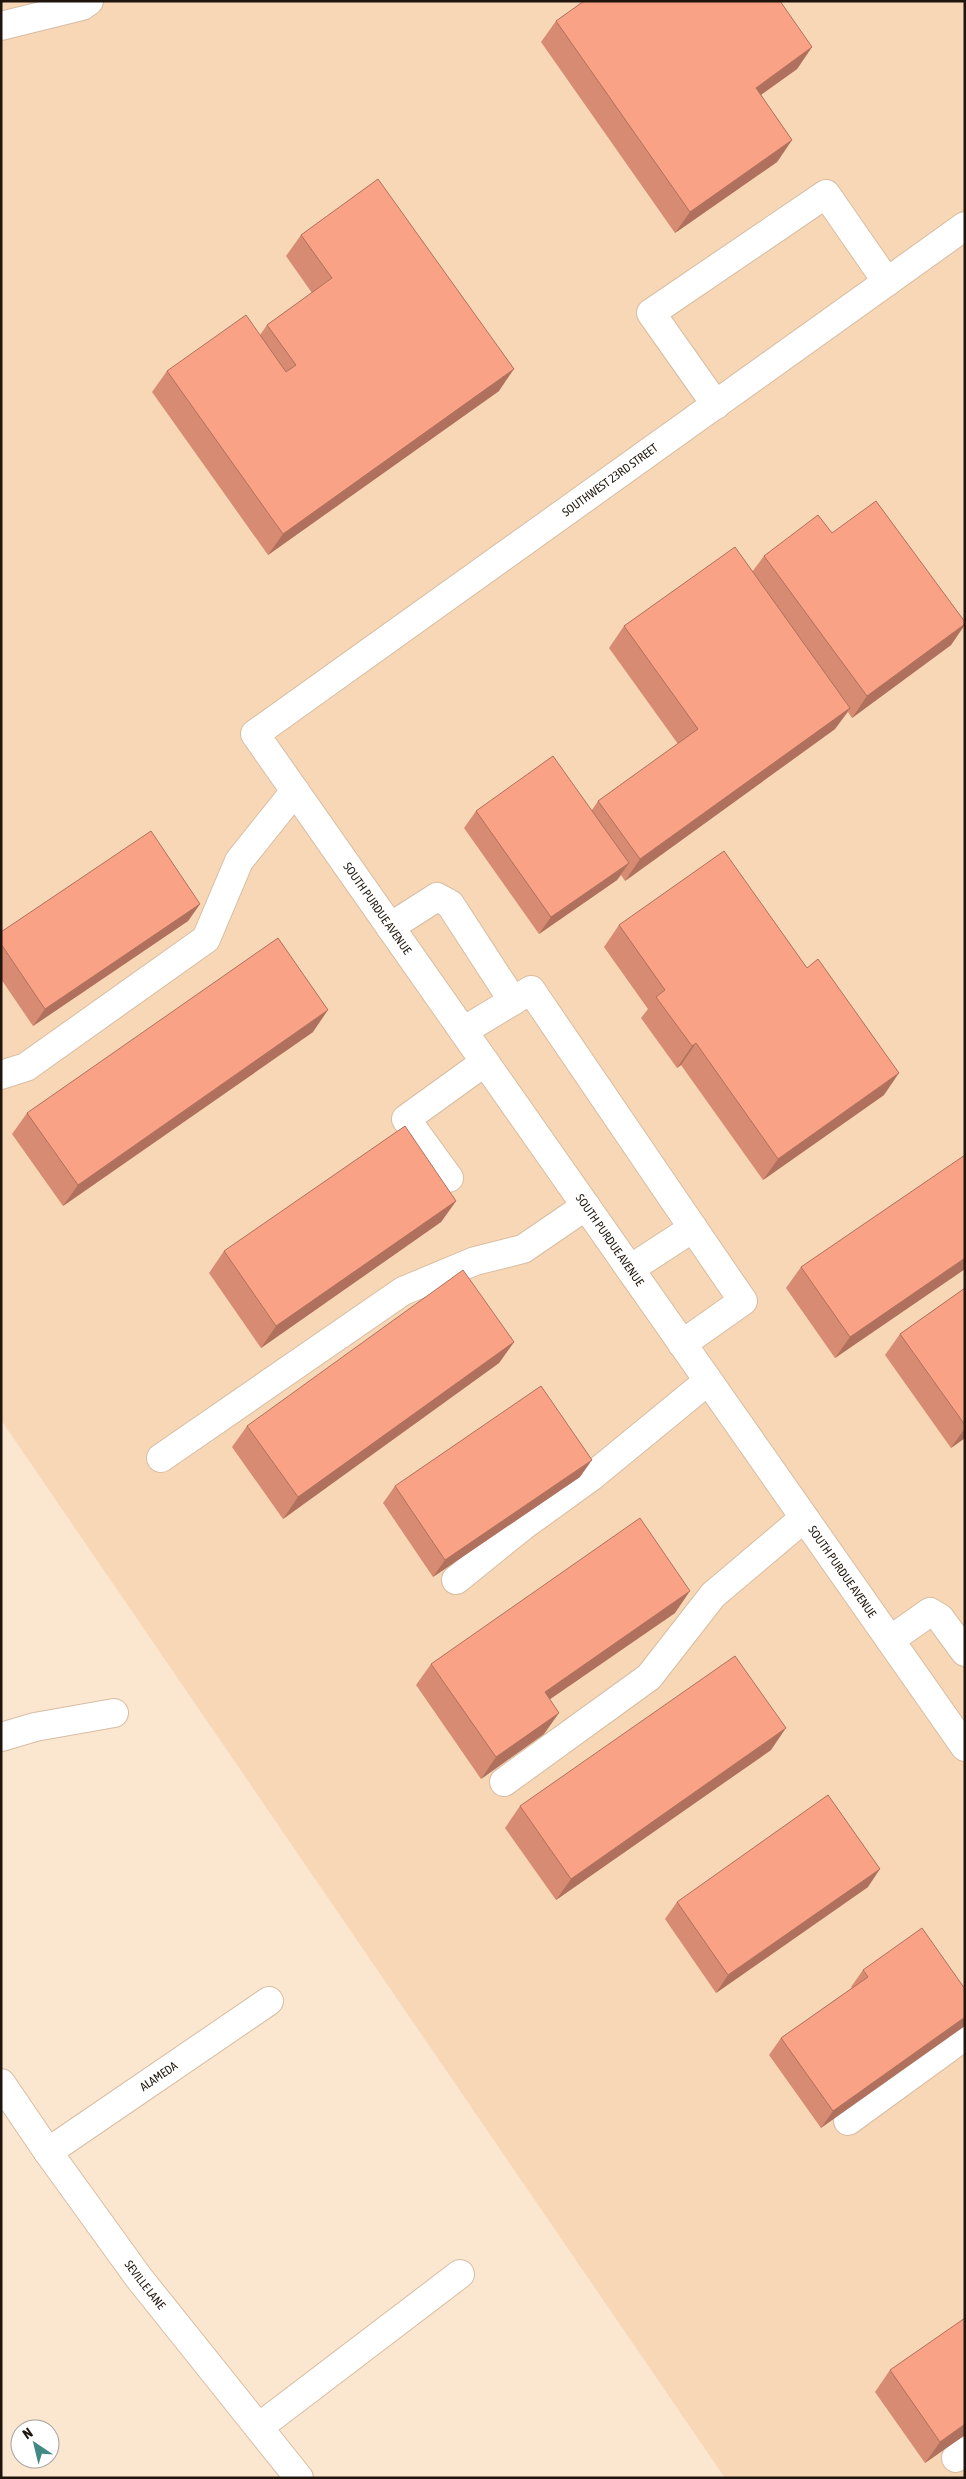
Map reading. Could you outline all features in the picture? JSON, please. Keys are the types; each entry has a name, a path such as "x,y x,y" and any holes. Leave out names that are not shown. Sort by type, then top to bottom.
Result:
{"street":[{"path":"1,26 82,6 89,1"},
{"path":"716,405 651,313 826,194 887,282"},
{"name":"SOUTHWEST 23RD STREET","path":"255,734 965,226"},
{"name":"SOUTH PURDUE AVENUE","path":"255,734 965,1747"},
{"path":"1,1075 26,1067 206,939 240,861 295,791"},
{"path":"390,927 437,897 450,904 513,1001"},
{"path":"463,1031 531,990 743,1301 682,1344"},
{"path":"449,1178 406,1119 485,1062"},
{"path":"161,1458 403,1290 475,1261 523,1249 586,1206"},
{"path":"630,1269 692,1228"},
{"path":"456,1580 523,1526 590,1477 708,1381"},
{"path":"504,1782 649,1677 713,1595 804,1518"},
{"path":"890,1640 930,1612 940,1618 965,1652"},
{"path":"1,1737 35,1727 114,1714"},
{"name":"ALAMEDA","path":"48,2152 269,2001"},
{"path":"848,2121 965,2036"},
{"name":"SEVILLE LANE","path":"1,2082 48,2152 139,2278 299,2478"},
{"path":"259,2427 460,2274"}],"shaded area":[{"path":"1,1 965,1 965,2478 725,2478 1,1420"}],"building":[{"path":"584,1 780,1 812,47 756,88 792,140 690,212 556,21"},
{"path":"378,179 514,369 283,534 167,371 246,315 286,372 296,365 267,325 332,278 301,235"},
{"path":"876,501 965,624 867,696 764,556 818,515 832,533"},
{"path":"735,547 850,708 640,859 598,801 698,729 624,626"},
{"path":"553,756 629,863 551,917 476,811"},
{"path":"151,831 200,904 45,1009 1,944 1,932"},
{"path":"724,851 807,968 818,959 899,1073 778,1159 696,1043 692,1046 656,997 665,990 619,925"},
{"path":"278,938 328,1010 78,1185 27,1113"},
{"path":"405,1126 456,1201 276,1326 224,1251"},
{"path":"965,1155 965,1258 850,1337 801,1267"},
{"path":"463,1270 514,1342 298,1497 247,1426"},
{"path":"965,1288 965,1425 900,1334"},
{"path":"541,1386 592,1460 445,1560 395,1486"},
{"path":"640,1518 690,1591 545,1692 559,1713 496,1757 431,1664"},
{"path":"735,1656 786,1728 571,1879 520,1806"},
{"path":"828,1795 880,1869 728,1975 677,1902"},
{"path":"922,1928 965,1989 965,2017 833,2111 781,2038 868,1977 863,1970"},
{"path":"965,2318 965,2424 940,2442 890,2370"}]}
